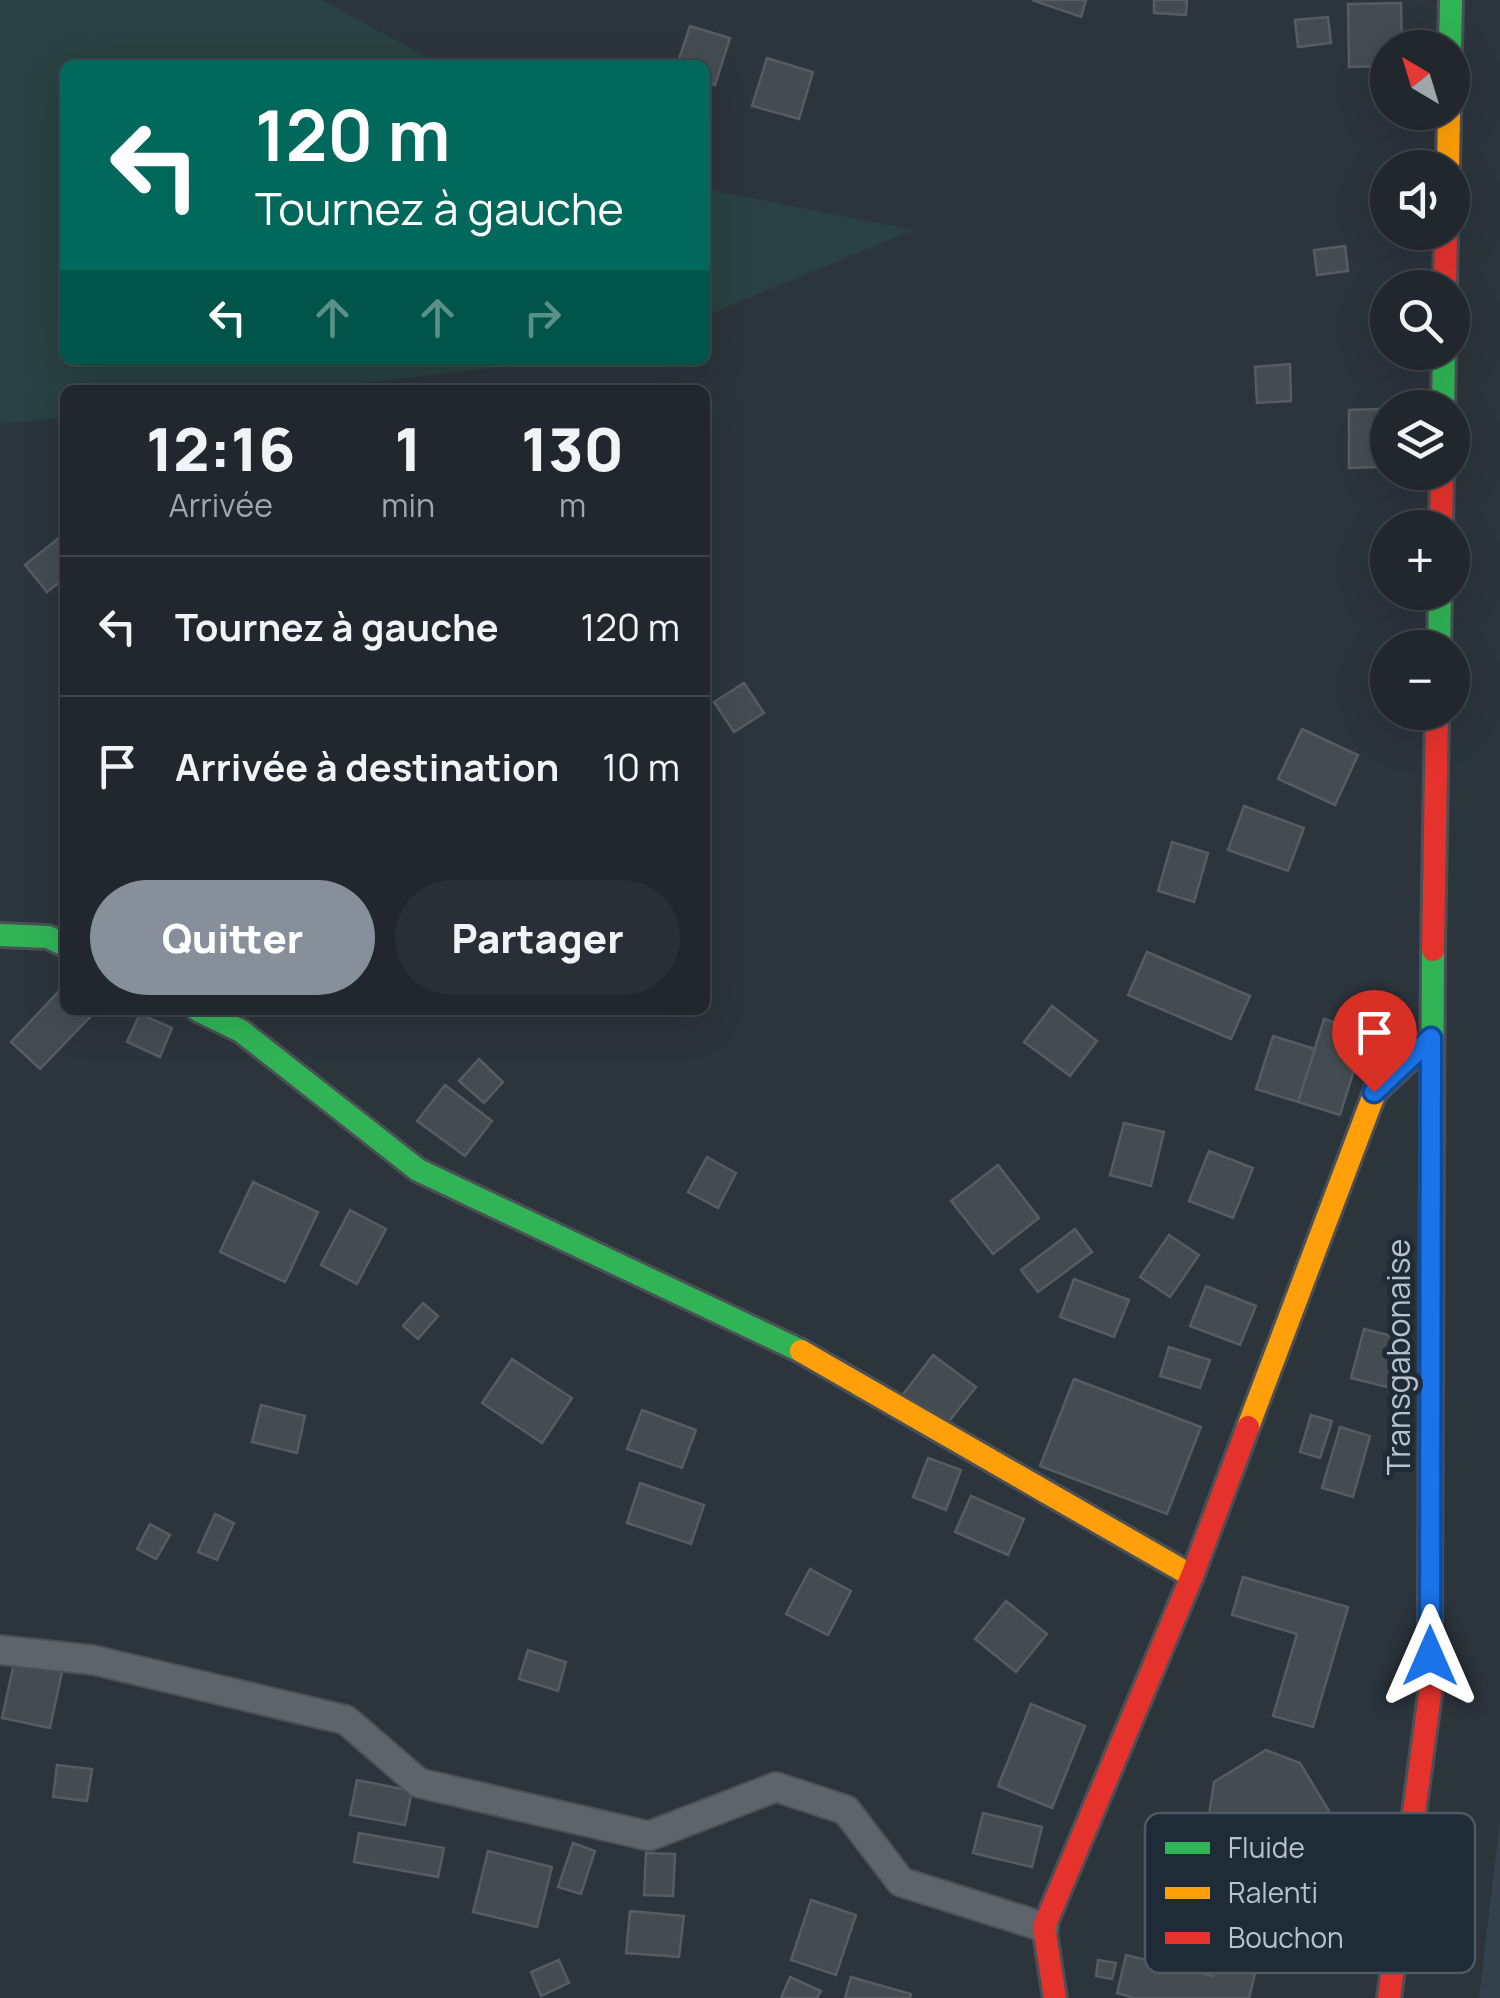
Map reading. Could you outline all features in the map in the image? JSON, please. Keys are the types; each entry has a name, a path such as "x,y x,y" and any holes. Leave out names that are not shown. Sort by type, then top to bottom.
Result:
{"main road":[{"path":"1450,30 1451,0"},
{"name":"Transgabonaise","path":"1414,1813 1430,1694 1431,1038 1437,730"},
{"path":"0,935 48,937 60,943"},
{"path":"208,1015 241,1031 418,1170 803,1352 1192,1576"},
{"path":"1055,1998 1044,1928 1192,1576 1374,1092 1431,1038"},
{"name":"Transgabonaise","path":"1389,1998 1392,1973"}],"street":[{"path":"0,1650 93,1660 346,1720 418,1783 649,1836 776,1787 846,1810 901,1882 1044,1928"}],"shaded area":[{"path":"1500,1820 1500,1998 1479,1998"}],"green space":[{"path":"0,0 323,0 432,60 60,60 60,365 520,365 344,385 60,385 60,418 0,424"},
{"path":"710,190 914,230 710,314"}],"building":[{"path":"1032,0 1086,0 1081,17"},
{"path":"1154,0 1187,0 1186,15 1154,13"},
{"path":"1401,3 1402,30 1370,30 1370,66 1349,67 1348,4"},
{"path":"1328,17 1331,43 1298,47 1295,20"},
{"path":"690,26 730,38 715,85 710,83 710,60 679,60"},
{"path":"767,58 813,72 799,119 752,106"},
{"path":"1345,246 1348,271 1317,275 1314,250"},
{"path":"1290,364 1291,401 1257,403 1255,367"},
{"path":"1370,409 1370,467 1349,468 1349,410"},
{"path":"60,537 60,582 47,592 25,565"},
{"path":"744,683 764,713 734,732 714,702"},
{"path":"1302,729 1358,755 1335,805 1278,779"},
{"path":"1244,806 1304,828 1288,871 1228,850"},
{"path":"1172,842 1208,853 1194,902 1158,891"},
{"path":"1147,952 1250,996 1231,1039 1128,995"},
{"path":"60,990 60,1015 90,1017 40,1069 11,1042"},
{"path":"1052,1006 1097,1041 1070,1076 1024,1042"},
{"path":"140,1015 172,1028 160,1057 127,1042"},
{"path":"1324,1019 1366,1032 1340,1115 1298,1102"},
{"path":"1273,1036 1315,1049 1298,1102 1256,1089"},
{"path":"479,1059 503,1082 484,1103 459,1081"},
{"path":"445,1085 492,1121 465,1156 417,1121"},
{"path":"1124,1123 1164,1132 1151,1186 1110,1175"},
{"path":"1209,1151 1253,1168 1233,1218 1189,1201"},
{"path":"707,1157 736,1173 718,1208 688,1192"},
{"path":"998,1165 1039,1218 993,1254 951,1201"},
{"path":"253,1182 318,1212 285,1282 220,1252"},
{"path":"350,1210 386,1229 357,1284 321,1265"},
{"path":"1075,1229 1092,1252 1038,1292 1021,1270"},
{"path":"1169,1235 1199,1255 1170,1297 1140,1277"},
{"path":"1074,1279 1129,1300 1114,1337 1060,1317"},
{"path":"1206,1286 1256,1306 1240,1345 1190,1326"},
{"path":"423,1303 438,1316 418,1339 403,1326"},
{"path":"1364,1329 1400,1338 1387,1387 1351,1378"},
{"path":"1169,1347 1210,1360 1200,1388 1160,1376"},
{"path":"933,1355 976,1387 943,1429 901,1397"},
{"path":"512,1359 572,1398 542,1443 482,1403"},
{"path":"1074,1379 1201,1427 1167,1514 1040,1466"},
{"path":"261,1405 305,1416 297,1453 252,1442"},
{"path":"642,1410 696,1430 682,1468 627,1449"},
{"path":"1311,1415 1332,1421 1320,1458 1300,1452"},
{"path":"1340,1427 1370,1436 1353,1497 1322,1488"},
{"path":"928,1458 961,1470 946,1510 913,1497"},
{"path":"640,1483 704,1505 691,1544 627,1523"},
{"path":"971,1496 1024,1519 1008,1555 955,1532"},
{"path":"215,1514 234,1523 217,1560 198,1552"},
{"path":"150,1524 170,1535 156,1559 137,1549"},
{"path":"810,1569 851,1591 828,1635 786,1614"},
{"path":"1243,1577 1348,1607 1313,1727 1273,1716 1297,1634 1232,1615"},
{"path":"1006,1601 1047,1634 1016,1672 975,1639"},
{"path":"528,1650 566,1662 558,1691 519,1679"},
{"path":"14,1663 62,1672 50,1728 2,1718"},
{"path":"1031,1704 1085,1726 1052,1808 998,1786"},
{"path":"1266,1750 1300,1763 1329,1813 1209,1813 1214,1782"},
{"path":"57,1765 92,1769 87,1801 53,1797"},
{"path":"357,1780 412,1791 405,1825 350,1815"},
{"path":"983,1813 1042,1827 1032,1867 973,1853"},
{"path":"359,1833 444,1848 438,1877 354,1862"},
{"path":"573,1843 595,1851 581,1894 558,1887"},
{"path":"488,1851 552,1867 537,1927 473,1912"},
{"path":"646,1853 675,1854 673,1896 644,1895"},
{"path":"811,1900 856,1915 836,1975 791,1960"},
{"path":"630,1911 684,1916 679,1957 626,1953"},
{"path":"1126,1955 1145,1960 1145,1973 1255,1973 1249,1998 1135,1998 1117,1993"},
{"path":"559,1960 569,1983 541,1996 531,1972"},
{"path":"1098,1960 1116,1963 1112,1979 1096,1976"},
{"path":"790,1977 821,1991 817,1998 781,1998"},
{"path":"851,1977 911,1994 910,1998 845,1998"}],"traffic: fast":[{"path":"1450,30 1451,0"},
{"path":"1443,390 1444,370"},
{"path":"1439,630 1440,610"},
{"path":"0,935 48,937 60,943"},
{"path":"1430,1591 1433,950"},
{"path":"208,1015 241,1031 418,1170 801,1351"}],"traffic: slow":[{"path":"1448,150 1449,130"},
{"path":"1248,1427 1375,1092 1431,1039"},
{"path":"801,1351 1192,1576"}],"traffic: jam":[{"path":"1445,270 1446,250"},
{"path":"1441,510 1442,490"},
{"path":"1433,950 1437,730"},
{"path":"1055,1998 1044,1927 1192,1576 1248,1427"},
{"path":"1414,1813 1430,1694 1430,1591"},
{"path":"1389,1998 1392,1973"}],"route":[{"path":"1374,1092 1431,1038 1430,1656"}]}
